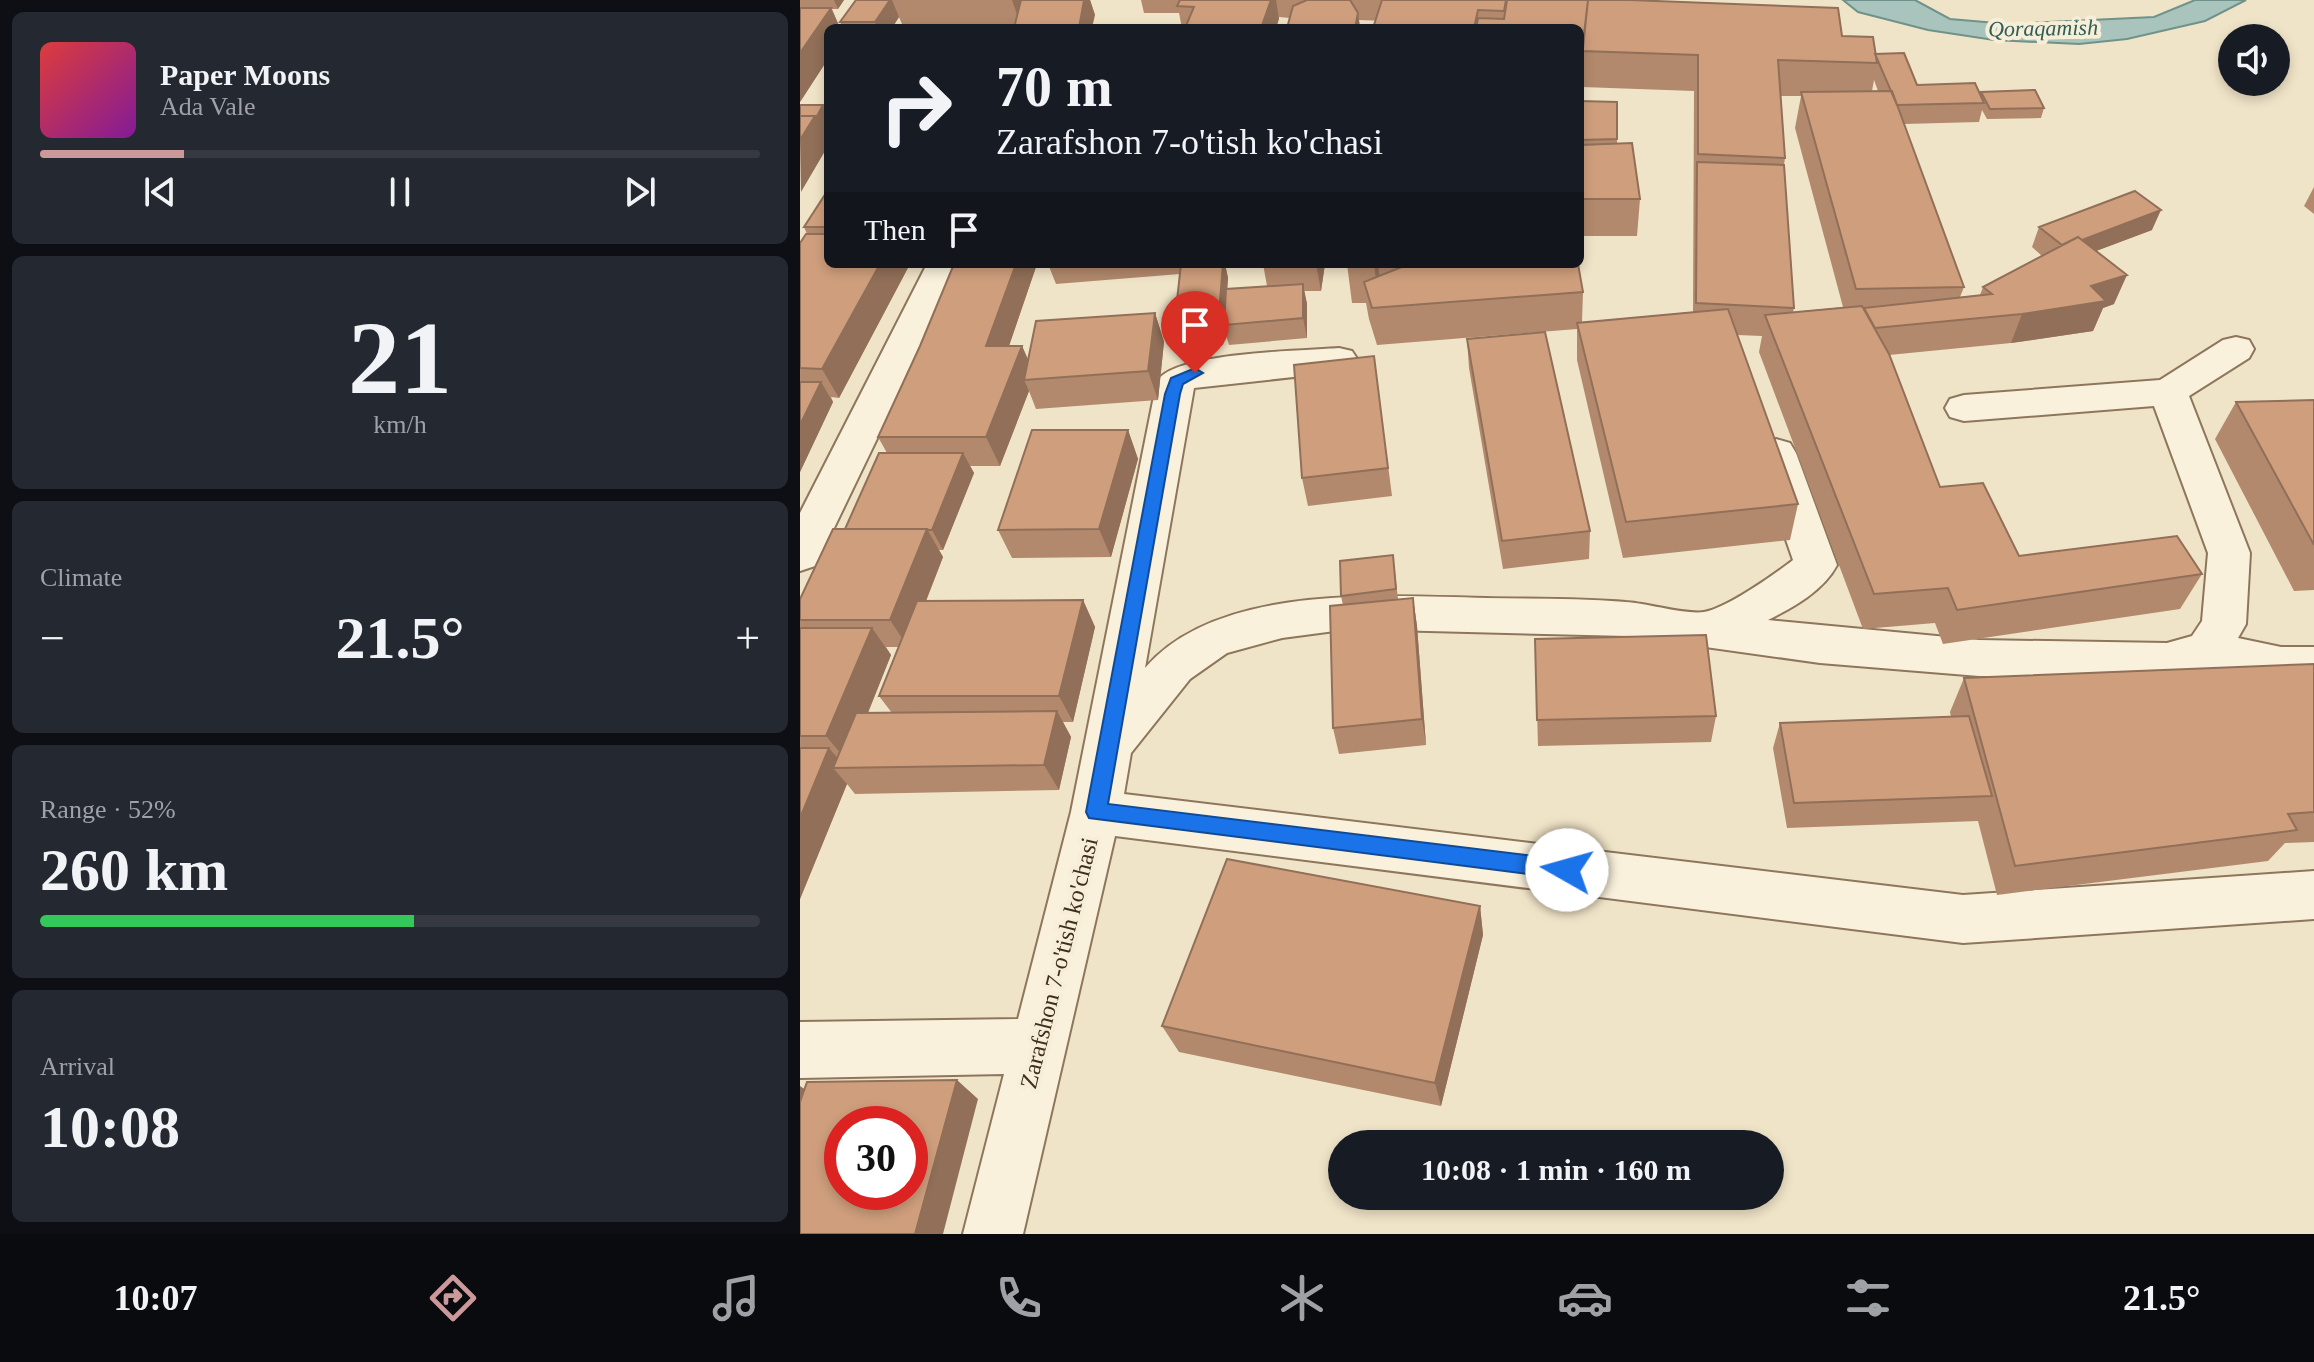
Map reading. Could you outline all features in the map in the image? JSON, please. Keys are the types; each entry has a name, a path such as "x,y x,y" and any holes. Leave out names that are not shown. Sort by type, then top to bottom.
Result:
{"street":[{"path":"800,555 942,268"},
{"path":"1964,408 2168,392 2236,349"},
{"name":"Zarafshon 7-o'tish ko'chasi","path":"993,1234 1096,812 1176,381 1195,373 1339,360"},
{"path":"2168,392 2229,553 2224,624 2207,650"},
{"path":"1708,630 1779,595 1816,565 1763,414"},
{"path":"1108,746 1174,666 1214,639 1282,621 1350,612 1627,619 1820,645 1979,658 2167,661 2207,650 2281,665 2314,665"},
{"path":"1096,812 1963,919 2314,895"},
{"path":"800,1050 1038,1046"}],"water":[{"name":"Qoraqamish","path":"1843,0 1915,0 1950,19 2008,24 2154,17 2195,0 2246,0 2205,21 2127,39 2079,44 1994,40 1928,30 1858,12"}],"building":[{"path":"856,0 890,0 875,22 840,22"},
{"path":"1021,0 1084,0 1080,24 1015,24"},
{"path":"1180,0 1271,0 1262,24 1187,24 1194,7 1177,6"},
{"path":"1307,0 1350,0 1358,13 1356,24 1288,24 1293,6"},
{"path":"1382,0 1506,0 1504,11 1478,10 1475,24 1374,24"},
{"path":"1507,0 1588,0 1584,38 1584,24 1477,24 1478,18 1504,19"},
{"path":"1588,0 1838,8 1842,36 1873,37 1877,63 1778,60 1785,158 1698,154 1698,55 1584,51"},
{"path":"800,8 831,8 800,53"},
{"path":"1904,53 1917,85 1975,83 1984,103 1897,105 1875,54"},
{"path":"2035,90 2044,108 1990,109 1981,92"},
{"path":"1892,91 1964,287 1856,289 1801,92"},
{"path":"1584,101 1617,102 1617,139 1584,140"},
{"path":"800,105 823,105 816,118 800,116"},
{"path":"800,116 815,116 800,140"},
{"path":"1632,143 1640,199 1584,199 1584,145"},
{"path":"1697,162 1784,165 1794,308 1696,303"},
{"path":"2135,191 2161,210 2062,245 2039,227"},
{"path":"824,196 824,227 804,227"},
{"path":"806,234 824,234 824,268 878,268 822,369 800,368 800,243"},
{"path":"2078,237 2127,275 2091,286 2106,301 2022,314 1875,328 1864,308 1992,294 1983,287"},
{"path":"952,268 1015,268 986,346 1022,346 986,437 878,437"},
{"path":"1181,268 1223,268 1218,325 1174,328"},
{"path":"1399,268 1579,268 1583,292 1372,308 1364,282"},
{"path":"1303,284 1303,318 1224,325 1226,289"},
{"path":"1862,306 1889,354 1940,487 1983,483 2019,556 2177,536 2202,574 1957,610 1948,588 1874,594 1765,315"},
{"path":"1728,309 1798,504 1626,522 1577,323"},
{"path":"1155,313 1148,371 1024,380 1036,321"},
{"path":"1545,332 1590,531 1502,541 1467,339"},
{"path":"1374,356 1388,468 1302,478 1294,365"},
{"path":"800,382 821,382 800,425"},
{"path":"2314,400 2314,545 2236,402"},
{"path":"1032,430 1128,430 1099,529 998,530"},
{"path":"879,453 963,453 932,530 845,529"},
{"path":"833,529 927,529 890,620 800,620 800,599"},
{"path":"1393,555 1396,589 1341,596 1340,561"},
{"path":"1413,598 1422,719 1333,728 1330,606"},
{"path":"1083,600 1059,696 879,696 917,601"},
{"path":"800,628 872,628 826,736 800,736"},
{"path":"1706,635 1716,716 1537,720 1535,639"},
{"path":"2314,664 2314,812 2288,814 2297,830 2015,866 1964,678"},
{"path":"1057,711 1044,765 833,768 856,713"},
{"path":"1969,716 1992,796 1794,803 1780,723"},
{"path":"800,748 829,748 800,818"},
{"path":"1227,859 1480,906 1435,1083 1162,1026"},
{"path":"957,1080 928,1186 928,1106 824,1106 824,1210 922,1210 915,1234 800,1234 800,1102 807,1082"}],"route":[{"path":"1195,373 1176,381 1173,394 1096,812 1567,870"}]}
